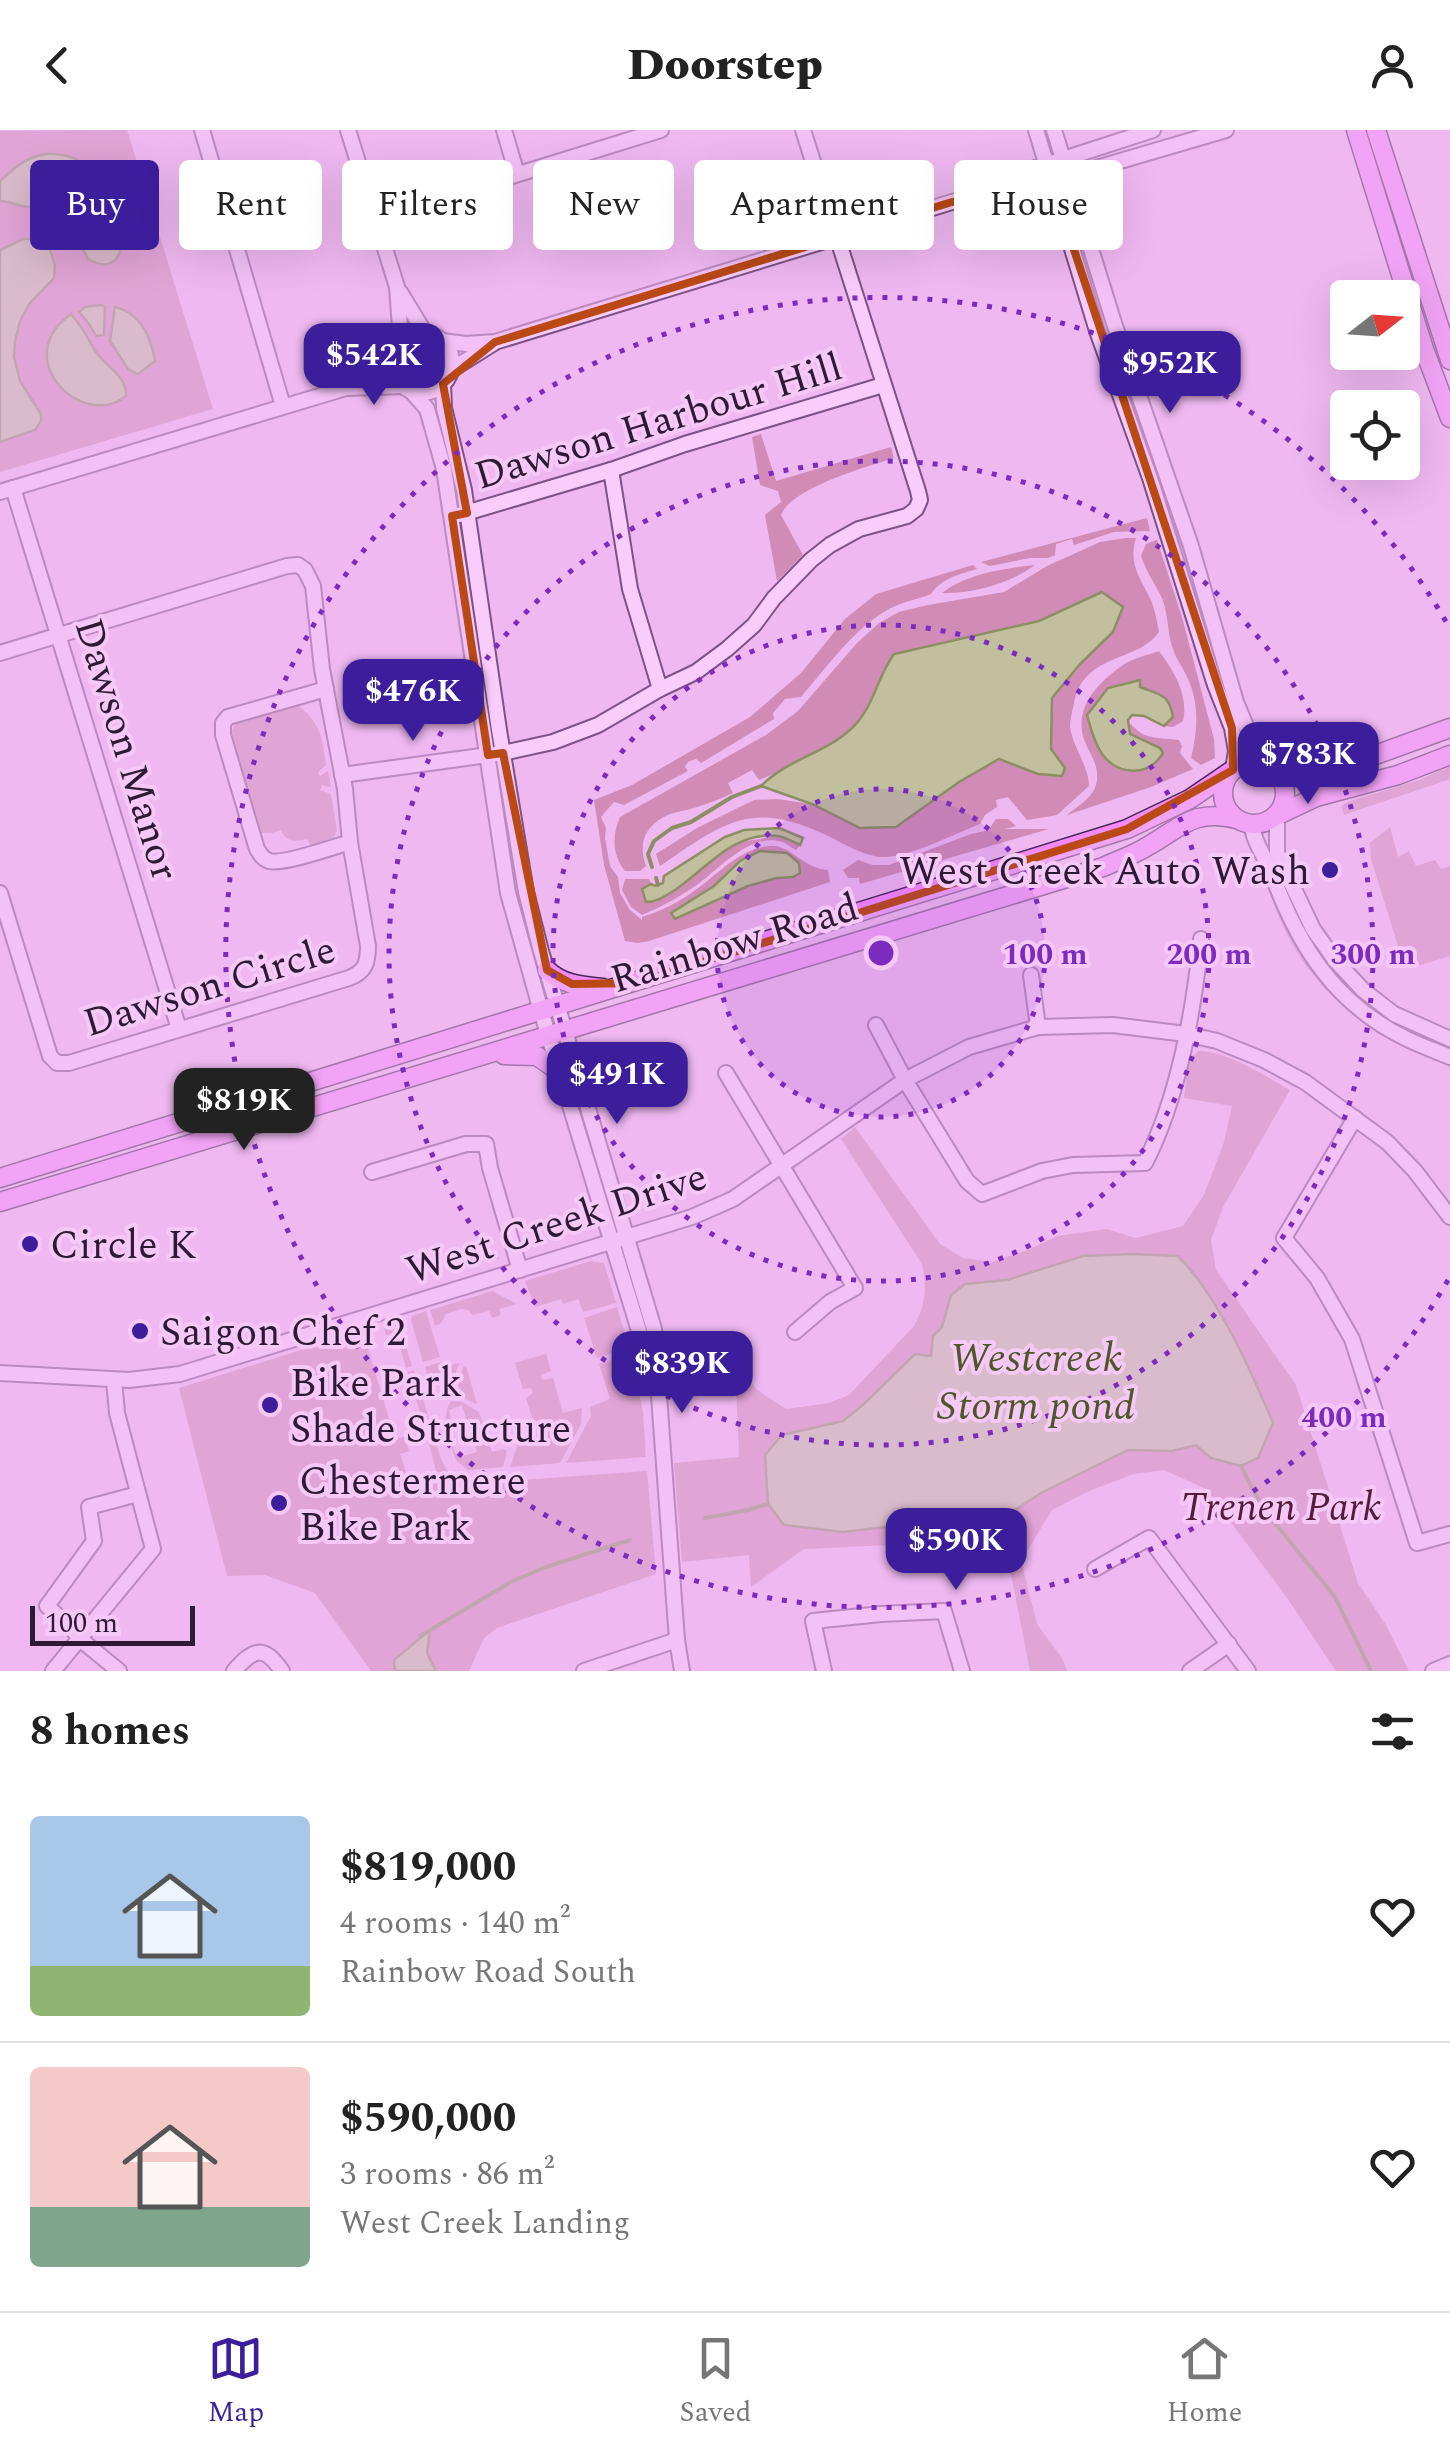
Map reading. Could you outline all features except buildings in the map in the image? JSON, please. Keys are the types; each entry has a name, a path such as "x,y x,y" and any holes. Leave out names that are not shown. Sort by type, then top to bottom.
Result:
{"main road":[{"path":"1356,130 1450,418"},
{"path":"1376,130 1450,360"},
{"path":"1450,728 1317,776 1296,777 1249,762 1232,771 1224,785 1226,808 1244,822 1268,822 1316,797 1398,776 1450,754"},
{"path":"1271,767 1285,786 1286,795 1277,815"},
{"name":"Rainbow Road","path":"0,1178 1127,830 1190,800 1232,771"},
{"name":"Rainbow Road","path":"474,1057 1103,866 1143,849 1196,818 1217,815 1244,822"},
{"path":"547,970 577,986 613,989"},
{"path":"0,1202 474,1057 537,1056 560,1072"}],"street":[{"path":"202,130 283,406"},
{"path":"348,130 358,160"},
{"path":"504,130 517,174"},
{"path":"803,130 813,160"},
{"path":"1036,130 1045,160"},
{"path":"1054,130 1062,159"},
{"path":"1059,160 1153,130"},
{"path":"1166,130 1170,146"},
{"path":"1123,161 1226,130"},
{"path":"513,175 657,131"},
{"path":"386,250 397,287 401,341"},
{"path":"397,287 425,333 442,341 495,342 798,250"},
{"path":"342,775 496,754 579,734 696,672 727,649 754,625 793,576 830,544 859,529 908,516 916,509 918,492 842,250"},
{"path":"1073,250 1150,478 1214,685 1232,728 1236,751 1232,771"},
{"path":"1091,250 1191,546 1236,702 1248,733 1271,767"},
{"path":"346,388 392,358 408,336 425,333"},
{"path":"442,341 450,354 444,408 460,468 460,514 496,754 508,893 550,1009 619,1239 640,1334 656,1371 676,1640 682,1671"},
{"path":"7,490 346,388 428,393 495,342"},
{"path":"392,358 394,374 422,402 430,417 460,514"},
{"name":"Dawson Harbour Hill","path":"460,514 883,385"},
{"path":"611,470 630,589 660,689"},
{"name":"Dawson Manor","path":"7,490 59,635 179,1030"},
{"name":"Dawson Circle","path":"0,653 287,566 298,565 305,570 312,586 342,775 368,946 366,967 349,978 63,1064 53,1060 7,938 0,893"},
{"path":"326,688 228,717 222,722 223,735 262,856 272,862 284,861 350,842"},
{"path":"496,754 547,970 550,1009"},
{"path":"1277,815 1277,853 1314,928 1335,960 1394,1014 1450,1040"},
{"path":"1244,822 1266,858 1286,914 1319,968 1366,1014 1405,1039 1450,1057"},
{"path":"876,1026 967,1181 982,1194 1073,1165 1145,1163 1170,1102 1197,976 1201,938"},
{"path":"1031,976 1038,1028"},
{"path":"1366,1014 1376,1001"},
{"name":"West Creek Drive","path":"0,1373 114,1380 180,1374 692,1217 733,1199 905,1080 970,1047 1038,1028 1113,1025 1186,1034 1264,1060 1305,1082 1356,1118 1396,1152 1450,1217"},
{"path":"557,1032 560,1072 619,1239"},
{"path":"726,1073 854,1288 794,1332"},
{"path":"1356,1118 1284,1238 1317,1278 1352,1339 1418,1543 1450,1534"},
{"path":"372,1172 466,1144 486,1144 520,1270"},
{"path":"53,1671 153,1549 118,1413 114,1380"},
{"path":"120,1671 47,1606 94,1541 89,1507 138,1494"},
{"path":"1095,1569 1148,1538 1248,1671"},
{"path":"824,1671 813,1622 944,1611 962,1671"},
{"path":"584,1671 676,1640"},
{"path":"1190,1671 1229,1644"},
{"path":"234,1671 248,1656 259,1652 270,1655 282,1671"},
{"path":"1434,1671 1450,1664"}],"highlighted area":[{"path":"1052,183 1232,728 1233,770 1127,829 635,983 572,984 547,970 503,753 488,755 452,516 467,513 443,384 495,342 952,202"}],"green space":[{"path":"127,130 136,160 30,160 30,250 159,250 159,234 213,409 0,472 0,131"},
{"path":"1081,250 1086,250 1212,637 1208,638"},
{"path":"422,344 433,348 437,359 433,370 422,374 411,370 407,359 411,348"},
{"path":"761,434 776,481 891,447 894,458 814,487 788,505 781,515 803,555 777,581 765,515 781,502 778,491 760,485 752,437"},
{"path":"1147,518 1150,531 1114,532 1074,545 1072,539 1056,544 1055,555 1048,558 990,566 981,562"},
{"path":"1136,538 1134,563 1159,632 1138,649 1099,667 1079,687 1070,727 1089,786 1057,815 1027,820 1008,797 996,800 997,807 980,824 920,849 886,857 864,853 801,825 758,818 721,827 660,866 656,854 754,800 812,804 860,828 896,827 999,759 1038,774 1065,768 1051,749 1052,698 1080,664 1102,592 1039,621 894,654 866,711 846,732 802,760 759,780 752,770 728,783 733,793 662,818 649,829 643,842 646,866 640,871 625,871 621,865 615,845 620,817 766,735 798,711 879,623 899,612 1004,592 1047,566 1100,542"},
{"path":"1157,540 1214,739 1215,758 1201,765 1191,758 1196,726 1190,683 1172,646 1162,598 1141,556 1146,544"},
{"path":"973,565 977,569 951,578 931,594 893,607 866,625 801,697 785,699 773,713 774,719 701,763 696,759 688,762 688,771 624,805 614,802 601,817 610,866 618,877 620,893 642,920 685,897 732,861 761,847 785,849 812,866 828,870 830,882 649,941 625,941 604,865 594,800 632,785 750,717 801,673 845,619 876,594"},
{"path":"1035,565 991,586 942,593 974,577"},
{"path":"1159,651 1182,693 1183,721 1173,727 1164,726 1164,696 1140,687 1140,681 1108,688 1087,715 1143,741 1130,734 1131,724 1147,736 1179,740 1180,753 1193,769 1067,815 1096,786 1095,762 1081,725 1091,695 1123,665"},
{"path":"298,705 312,719 321,739 326,765 318,772 320,776 328,771 331,787 322,785 320,790 331,794 337,831 333,840 311,847 307,839 291,840 281,830 260,833 231,734 235,724"},
{"path":"1450,766 1450,779 1344,815 1341,806 1347,802"},
{"path":"996,819 1008,819 1016,826 1005,829 1049,829 860,884 859,878 848,878 843,870 858,860 889,865 990,830"},
{"path":"1390,827 1398,857 1409,851 1416,866 1435,860 1441,869 1450,866 1450,956 1411,968 1402,959 1371,859 1370,843"},
{"path":"778,836 800,845 796,850 784,843 759,842 737,853 685,893 642,915 631,907 622,890 625,879 649,879 651,884 642,889 656,902 718,854 740,842"},
{"path":"1259,858 1288,930 1318,975 1378,1027 1450,1067 1377,1030 1317,979 1286,932"},
{"name":"Trenen Park","path":"1199,1051 1222,1055 1290,1090 1223,1207 1211,1240 1216,1270 1296,1385 1358,1583 1386,1625 1409,1671 1336,1671 1206,1489 1164,1470 1134,1474 1052,1510 1021,1561 1037,1624 1067,1671 1030,1671 1008,1559 961,1534 891,1545 804,1549 751,1587 749,1555 682,1562 674,1463 739,1457 735,1360 757,1390 786,1409 829,1403 849,1395 914,1326 921,1311 925,1288 922,1264 841,1139 855,1127 940,1244 963,1258 992,1262 1057,1236 1107,1229 1136,1238 1183,1226 1204,1195 1224,1142 1232,1106 1184,1098 1188,1059","holes":["1083,1256 1178,1256 1211,1458 1196,1445 1172,1451 1128,1450 1041,1493 1012,1512 843,1532 808,1529 799,1430 843,1421 931,1357 933,1336 942,1327 951,1295 965,1284 1007,1280"]},
{"path":"591,1261 604,1263 616,1303 583,1312 578,1299 563,1304 561,1299 535,1307 525,1281"},
{"path":"492,1291 517,1304 499,1309 501,1315 492,1318 489,1311 472,1315 462,1309 446,1314 435,1326 430,1310"},
{"path":"617,1307 629,1348 597,1358 584,1318"},
{"path":"426,1311 440,1357 423,1362 411,1320"},
{"path":"396,1320 412,1366 406,1368 396,1333 386,1335 384,1328"},
{"path":"369,1329 374,1339 366,1342 395,1439 404,1437 409,1451 400,1454 411,1488 439,1482 429,1444 436,1441 445,1467 466,1484 647,1471 656,1574 497,1628 484,1638 469,1671 371,1671 315,1593 265,1575 227,1576 179,1388"},
{"path":"631,1353 643,1412 646,1457 566,1463 591,1416 590,1407 610,1399 599,1364"},
{"path":"546,1354 551,1371 541,1375 542,1380 553,1378 563,1413 582,1408 581,1424 560,1463 510,1467 517,1440 537,1433 526,1398 533,1393 531,1388 523,1389 515,1363"},
{"path":"441,1362 444,1367 459,1363 452,1385 429,1380 425,1367"},
{"path":"466,1366 477,1404 456,1395"},
{"path":"414,1370 435,1438 428,1440 408,1372"},
{"path":"451,1401 462,1402 479,1412 492,1452 507,1451 503,1467 468,1470 456,1460 452,1443 455,1453 463,1456 477,1452 462,1405 449,1410 453,1429 448,1430 446,1415"}],"water":[{"path":"47,154 76,160 30,160 30,206 0,201 0,181 21,163"},
{"path":"30,239 30,250 50,250 55,265 54,278 30,303 20,321 15,342 20,381 41,414 41,421 35,430 0,442 0,250"},
{"path":"83,250 120,250 118,256 106,264 88,259"},
{"path":"105,306 104,335 96,336 79,312"},
{"path":"115,307 138,320 151,343 155,361 138,374 128,369 110,341"},
{"path":"71,314 98,355 119,376 126,396 109,404 90,404 59,385 49,369 47,351 54,332"},
{"path":"1102,592 1123,607 1113,632 1052,698 1051,749 1065,768 1062,776 1038,774 999,759 896,827 860,828 812,804 761,786 782,769 852,728 894,654 1039,621"},
{"path":"1140,680 1140,687 1166,700 1173,717 1164,726 1144,716 1132,715 1128,720 1130,734 1163,753 1150,766 1133,771 1116,766 1102,754 1087,715 1108,688"},
{"path":"779,828 803,838 800,845 778,836 748,839 722,853 668,894 646,902 642,889 663,883 664,876 725,837 744,830"},
{"path":"760,851 787,853 799,863 800,873 748,886 675,919 671,913 714,886 740,861"},
{"name":"Westcreek Storm pond","path":"1083,1256 1178,1256 1220,1313 1273,1423 1258,1458 1241,1466 1211,1458 1196,1445 1172,1451 1128,1450 1041,1493 1012,1512 843,1532 784,1525 768,1504 765,1455 782,1435 843,1421 915,1354 931,1356 933,1336 942,1327 951,1295 965,1284 1007,1280"},
{"path":"430,1630 427,1653 436,1671 395,1671 394,1660"}],"waterway":[{"path":"652,867 648,854 654,841 732,797 761,786"},
{"path":"656,878 658,885"},
{"path":"1241,1466 1274,1522 1335,1597 1371,1671"},
{"path":"705,1518 768,1504"},
{"path":"420,1636 511,1582 630,1540"}],"place":[{"name":"West Creek Auto Wash","path":"1330,870"},
{"name":"Circle K","path":"30,1244"},
{"name":"Saigon Chef 2","path":"140,1331"},
{"name":"Bike Park Shade Structure","path":"270,1405"},
{"name":"Chestermere Bike Park","path":"279,1503"}]}
